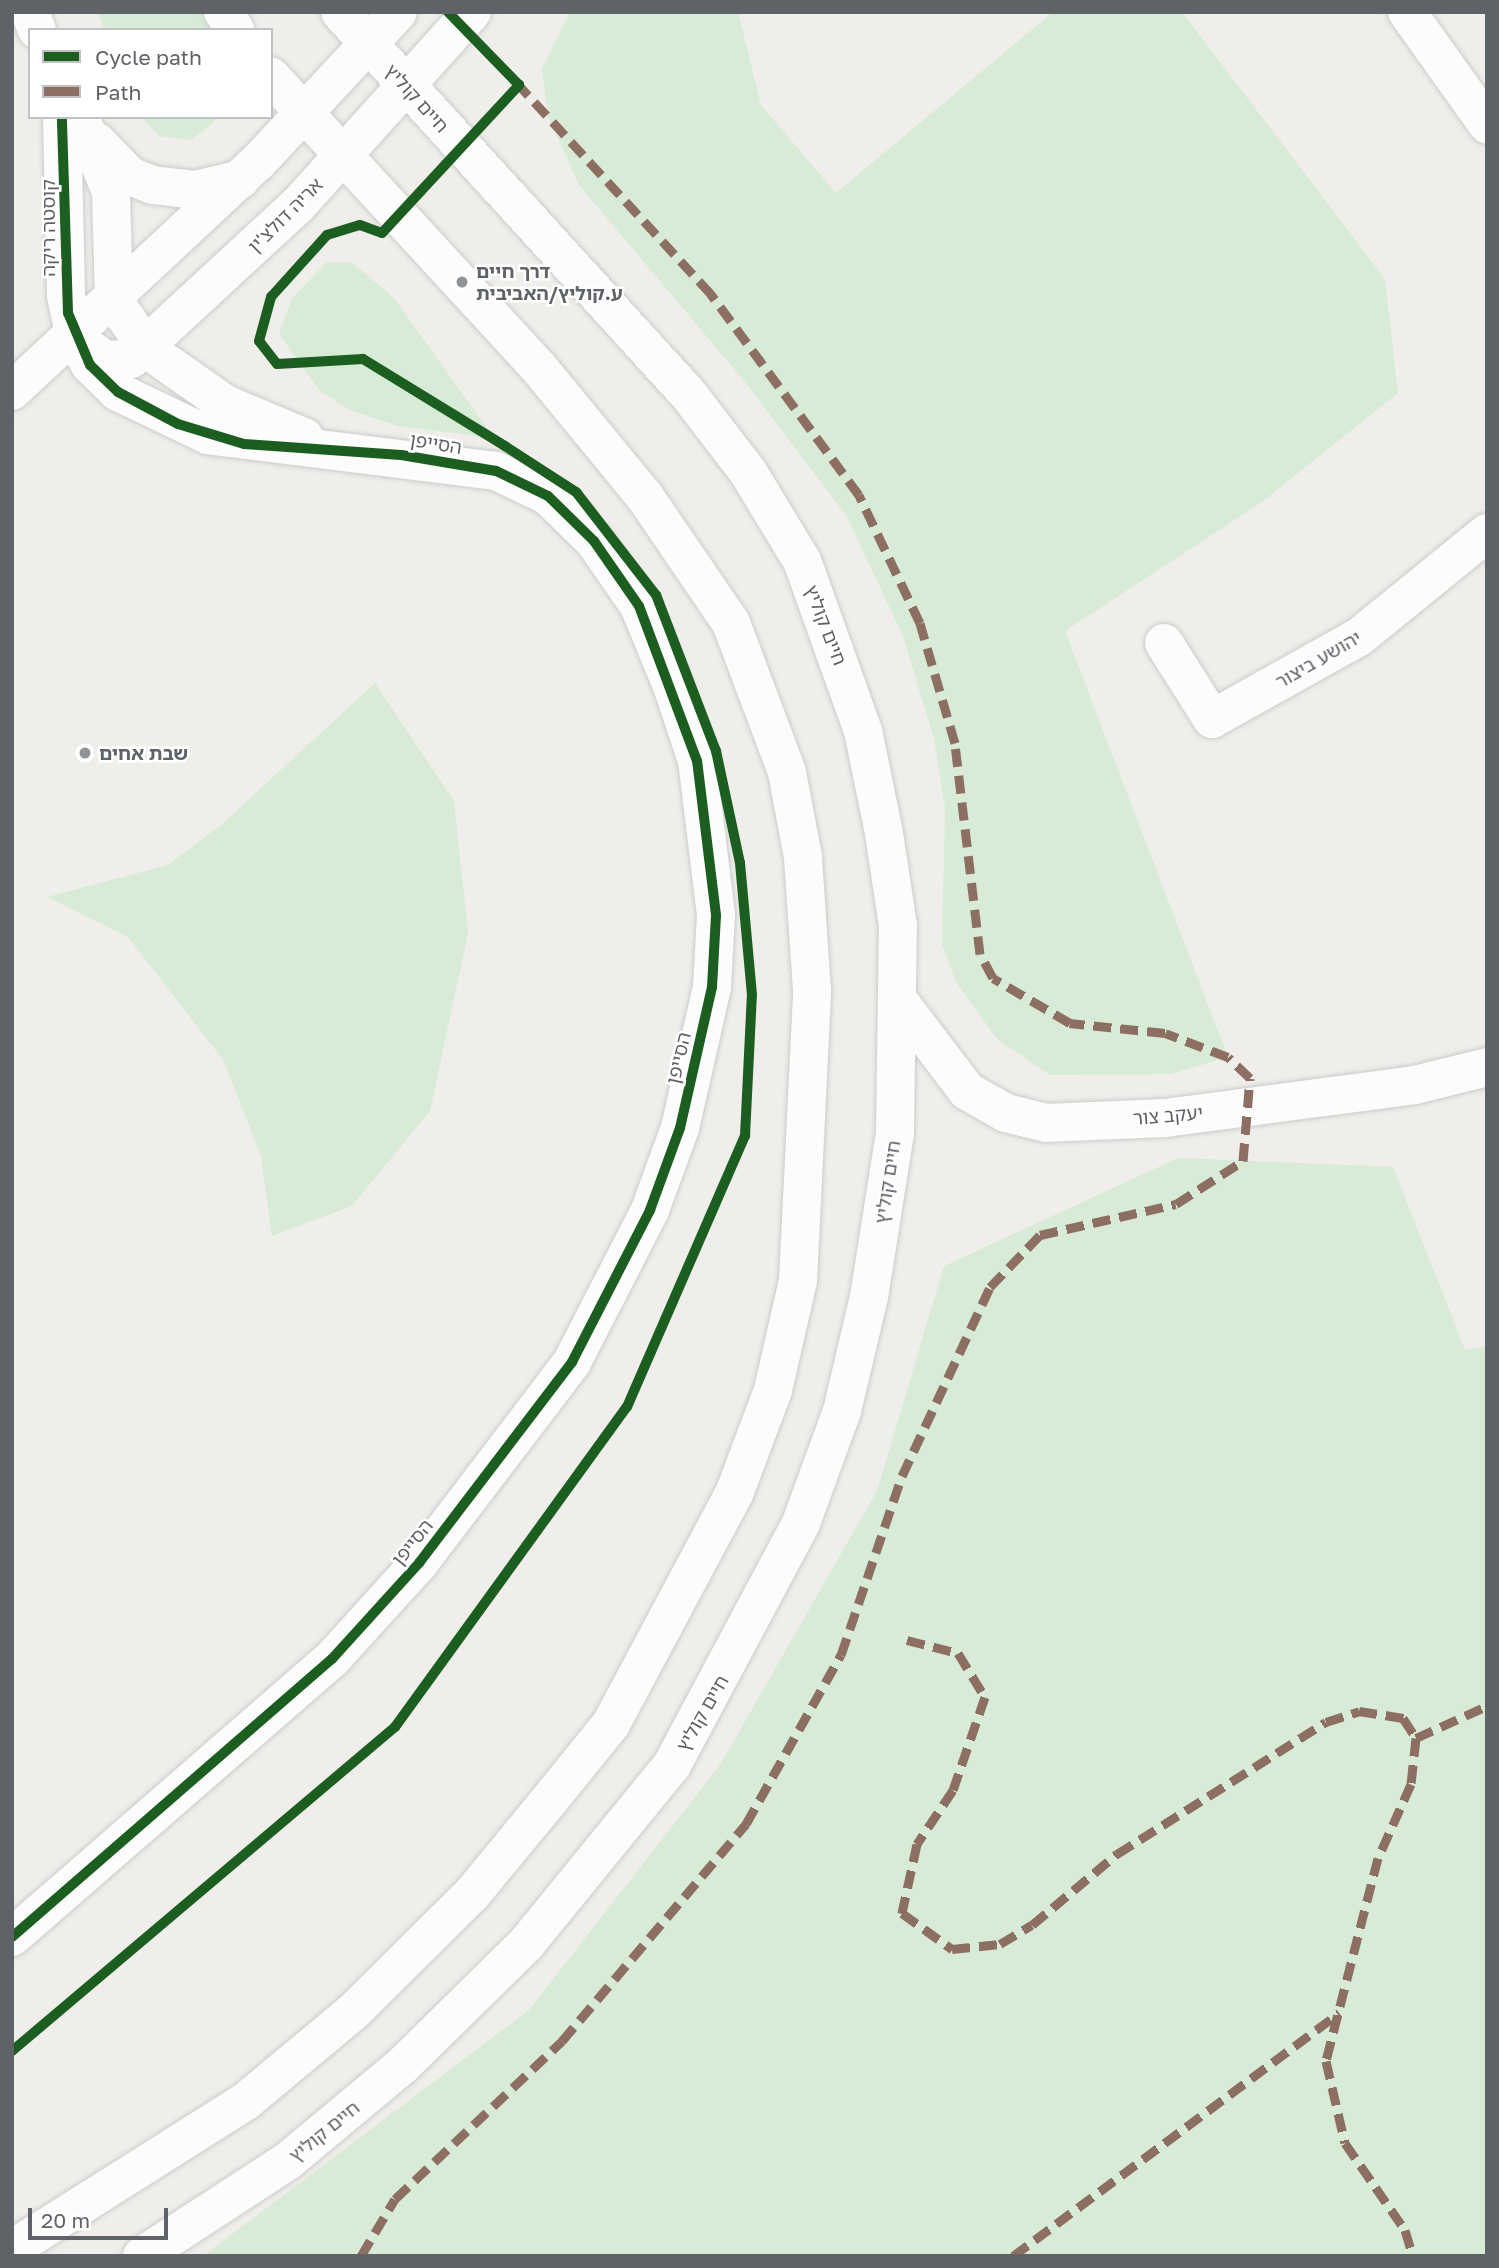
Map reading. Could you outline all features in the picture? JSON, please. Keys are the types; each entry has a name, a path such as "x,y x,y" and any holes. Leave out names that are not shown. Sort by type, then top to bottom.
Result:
{"street":[{"path":"223,12 235,28"},
{"name":"חיים קוליץ","path":"142,2256 289,2160 403,2065 526,1944 672,1765 801,1523 842,1411 869,1297 895,1133 898,926 863,731 802,561 748,472 690,395 340,12"},
{"path":"12,391 75,338 241,179 398,12"},
{"name":"אריה דולצ'ין","path":"75,338 105,360 131,359 148,350 408,89 472,12"},
{"path":"1407,12 1487,124"},
{"path":"12,2249 246,2101 354,2011 471,1894 611,1724 734,1494 773,1390 798,1280 812,990 803,857 787,772 760,688 731,623 645,497 539,368 273,79"},
{"path":"76,120 106,156 152,185 195,190 241,179"},
{"path":"76,120 111,192 114,301"},
{"name":"קוסטה ריקה","path":"75,338 66,296 76,120"},
{"name":"הסייפן","path":"114,301 148,350 225,404 332,447"},
{"name":"הסייפן","path":"12,1937 332,1659 419,1563 572,1362 650,1210 680,1128 712,987 713,850 697,761 639,606 594,541 548,496 496,471 332,447 244,443 178,424 102,379 75,338"},
{"name":"יהושע ביצור","path":"1164,643 1212,719 1359,637 1487,533"},
{"name":"יעקב צור","path":"898,1000 967,1090 1006,1113 1046,1123 1165,1118 1415,1085 1487,1067"}],"green space":[{"path":"97,12 201,12 212,28 104,28"},
{"path":"570,12 738,12 761,105 836,193 1053,12 1182,12 1385,279 1398,393 1262,502 1065,631 1228,1057 1171,1074 1050,1075 997,1039 956,982 942,945 945,808 934,739 903,636 846,515 745,382 579,185 548,116 542,69"},
{"path":"144,119 217,119 191,140 159,136"},
{"path":"327,262 353,263 394,298 494,438 398,426 350,410 320,391 279,334 292,298"},
{"path":"375,683 454,801 468,933 430,1111 352,1206 272,1236 261,1157 224,1061 128,937 47,897 168,865 221,825"},
{"path":"1178,1158 1393,1167 1465,1350 1487,1346 1487,2256 203,2256 529,2010 720,1765 877,1491 944,1266"}],"marked path":[{"path":"361,2256 395,2199 562,2041 746,1824 841,1655 902,1476 990,1287 1040,1235 1176,1204 1243,1161 1250,1078 1228,1057 1165,1033 1070,1023 993,978 980,954 955,743 920,623 859,495 711,294 514,80"},
{"path":"907,1640 958,1653 985,1697 953,1790 917,1844 902,1913 952,1949 1000,1944 1032,1925 1117,1854 1326,1722 1359,1711 1403,1718 1416,1738 1411,1784 1378,1858 1326,2061 1345,2143 1405,2230 1413,2256"},
{"path":"1416,1738 1487,1706"},
{"path":"1013,2256 1339,2013"}],"cycle path":[{"path":"12,2051 395,1727 627,1407 745,1136 752,995 740,863 716,751 656,595 576,492 505,446 363,359 277,364 259,341 271,297 327,235 360,225 382,233 519,85 448,12"},
{"path":"12,1937 332,1659 419,1563 572,1362 650,1210 680,1128 712,987 716,915 697,761 639,606 594,541 548,496 496,471 401,455 244,444 178,424 118,392 90,365 68,313 62,119"}],"place":[{"name":"דרך חיים ע.קוליץ/האביבית","path":"462,282"},
{"name":"שבת אחים","path":"85,753"}]}
